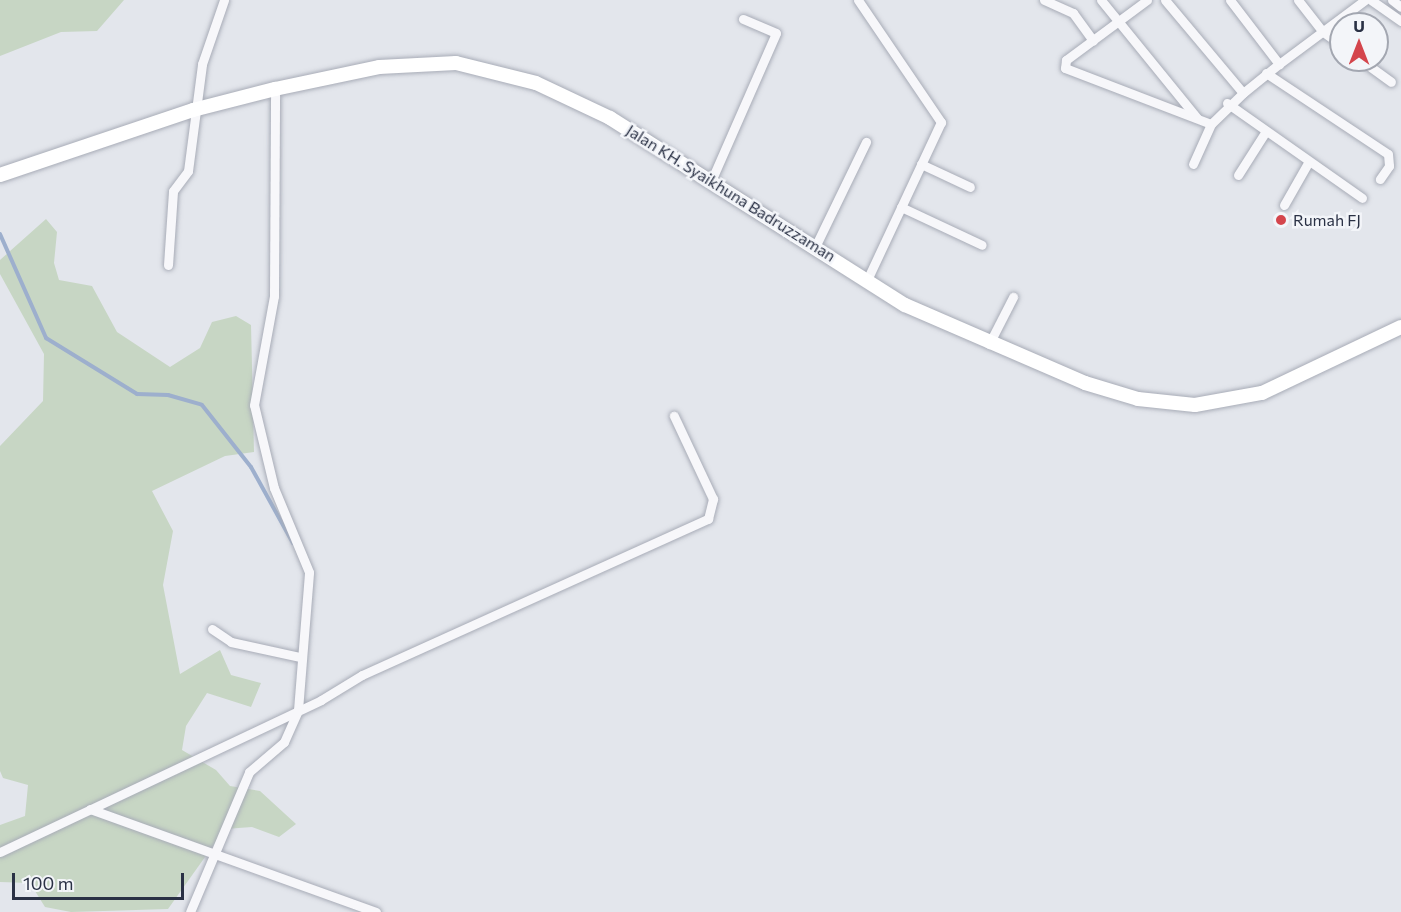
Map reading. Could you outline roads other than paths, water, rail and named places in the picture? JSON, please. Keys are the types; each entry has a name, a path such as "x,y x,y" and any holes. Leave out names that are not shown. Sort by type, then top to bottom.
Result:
{"main road":[{"name":"Jalan KH. Syaikhuna Badruzzaman","path":"2,174 194,110 275,89 379,67 456,63 536,83 645,136 905,305 988,344 1138,399 1195,405 1263,393 1401,327"}],"street":[{"path":"168,265 172,196 188,171 194,110 224,0"},
{"path":"858,0 941,122 867,280"},
{"path":"1044,0 1073,13 1093,41"},
{"path":"1101,0 1199,119"},
{"path":"1147,0 1066,60 1067,71 1211,124"},
{"path":"1166,0 1243,93"},
{"path":"1230,0 1279,64"},
{"path":"1298,0 1322,31 1329,36"},
{"path":"1193,164 1211,124 1227,103 1365,0"},
{"path":"1371,0 1401,21"},
{"path":"1392,0 1401,7"},
{"path":"712,179 776,33 743,19"},
{"path":"1377,72 1391,82"},
{"path":"1266,73 1388,154 1389,166 1380,179"},
{"path":"190,912 249,772 284,742 298,710 300,657 309,593 306,553 274,488 254,405 275,285 275,89"},
{"path":"1227,103 1308,163 1362,198"},
{"path":"1238,175 1266,131"},
{"path":"815,247 866,142"},
{"path":"1284,205 1308,163"},
{"path":"921,164 970,187"},
{"path":"901,207 982,245"},
{"path":"988,344 1012,297"},
{"path":"0,852 298,710 362,675 708,519 713,498 674,416"},
{"path":"212,629 231,642 300,657"},
{"path":"90,809 215,852 376,912"}],"waterway":[{"path":"0,234 46,338 137,394 168,395 202,405 251,467 293,543"}],"place":[{"name":"Rumah FJ","path":"1281,220"}]}
